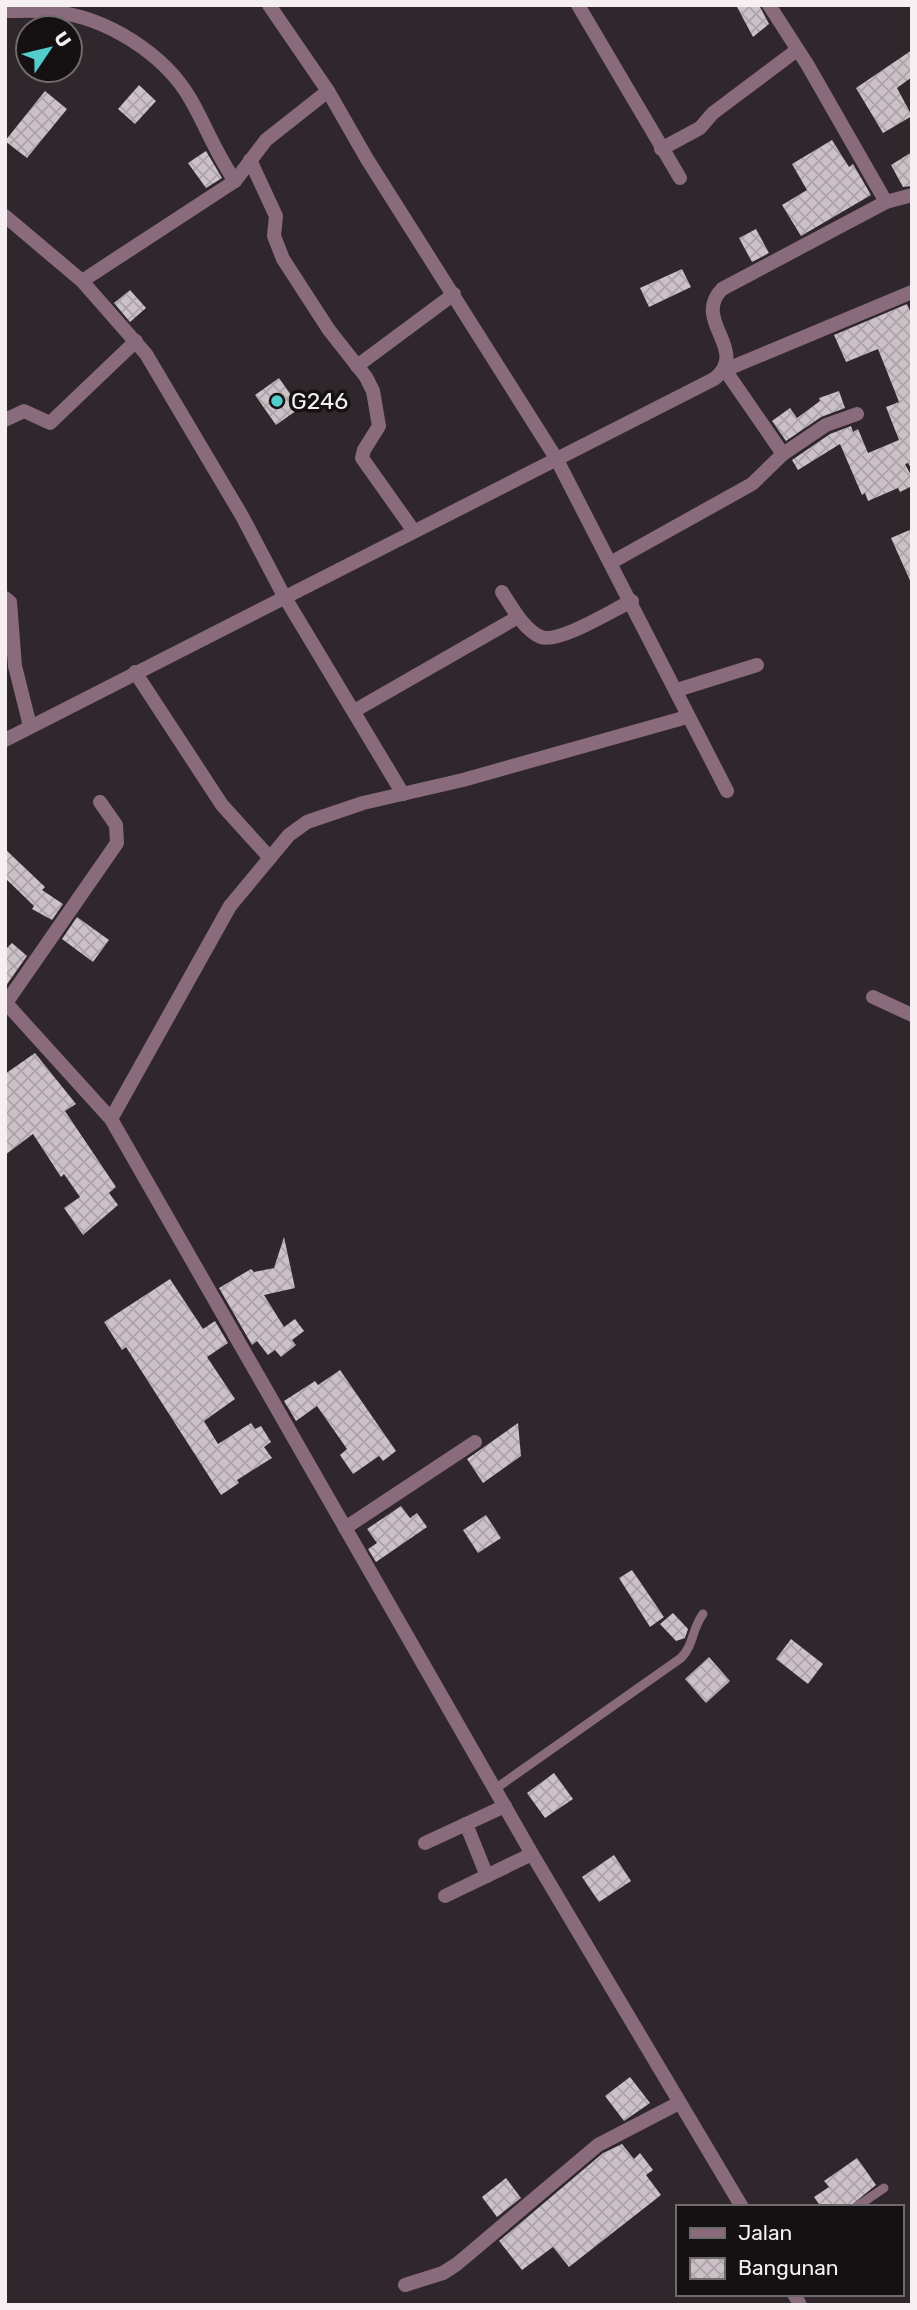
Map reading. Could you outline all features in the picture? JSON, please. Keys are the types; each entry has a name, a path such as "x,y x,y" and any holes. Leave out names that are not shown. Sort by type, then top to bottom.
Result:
{"street":[{"path":"269,5 328,91 367,159 556,458 612,562 677,690 687,718 727,791"},
{"path":"579,5 680,178"},
{"path":"769,5 886,202"},
{"path":"5,11 54,12 78,16 127,38 178,81 191,100 216,153 235,181"},
{"path":"661,149 700,128 713,114 797,50"},
{"path":"82,281 235,181 266,140 328,91"},
{"path":"250,160 276,216 276,246 329,330 373,391 379,426 362,458 413,530"},
{"path":"725,370 728,361 713,317 712,305 722,289 886,202 912,195"},
{"path":"5,216 82,281 136,341 224,485 284,596 403,794"},
{"path":"5,740 413,530 715,379 725,370 912,292"},
{"path":"357,366 454,294"},
{"path":"5,420 24,411 50,423 136,341"},
{"path":"725,370 783,454"},
{"path":"612,562 752,484 783,454 826,425 857,414"},
{"path":"502,592 518,617 540,637 550,639 566,635 632,601"},
{"path":"5,598 10,602 15,666 30,726"},
{"path":"354,711 518,617"},
{"path":"677,690 757,665"},
{"path":"135,672 222,805 270,858"},
{"path":"111,1119 230,906 289,835 307,822 363,803 687,718"},
{"path":"100,802 116,825 117,842 6,1003 111,1119 532,1854 741,2205"},
{"path":"873,997 912,1015"},
{"path":"345,1528 475,1442"},
{"path":"425,1843 505,1806"},
{"path":"466,1824 487,1876"},
{"path":"445,1896 532,1854"},
{"path":"405,2285 443,2273 457,2264 598,2145 680,2103"}],"lane":[{"path":"495,1789 681,1658 691,1649 698,1620 704,1614"},
{"path":"859,2205 884,2188"}],"building":[{"path":"736,5 759,5 769,24 753,37"},
{"path":"912,50 912,77 897,88 912,116 883,133 856,88"},
{"path":"139,85 156,101 135,124 118,109"},
{"path":"45,91 67,109 27,158 5,141"},
{"path":"832,140 849,167 853,164 871,195 801,236 782,205 807,190 792,164"},
{"path":"206,151 222,178 206,188 188,163"},
{"path":"912,152 912,186 903,187 891,165"},
{"path":"756,229 769,253 752,262 739,238"},
{"path":"682,269 691,287 649,307 640,288"},
{"path":"130,290 146,308 130,322 114,303"},
{"path":"907,304 912,315 912,470 908,463 905,464 912,477 912,486 900,492 898,488 868,501 865,493 862,495 840,444 798,470 792,460 830,434 851,426 853,432 858,429 868,453 899,440 886,407 899,402 878,349 846,362 834,335"},
{"name":"G246","path":"279,378 300,408 276,425 255,395"},
{"path":"839,391 845,408 821,417 786,441 772,421 790,408 797,418 820,401 819,398"},
{"path":"912,529 912,585 891,538"},
{"path":"5,849 45,887 42,890 63,904 52,920 32,909 34,906 5,878"},
{"path":"77,917 109,940 93,962 62,939"},
{"path":"12,943 27,956 5,987 5,950"},
{"path":"35,1053 76,1104 65,1111 116,1187 109,1193 118,1205 83,1235 64,1208 80,1197 64,1174 61,1177 33,1134 5,1155 5,1074"},
{"path":"284,1237 295,1288 264,1295 284,1327 295,1319 304,1331 292,1340 296,1345 281,1357 275,1350 268,1355 257,1341 252,1345 219,1288 251,1269 254,1272 274,1268"},
{"path":"170,1279 203,1329 215,1321 228,1343 207,1357 235,1399 204,1421 218,1444 251,1423 255,1429 261,1426 271,1442 264,1447 272,1458 237,1480 239,1483 221,1495 126,1347 122,1350 104,1322"},
{"path":"340,1370 396,1451 383,1461 379,1456 353,1474 340,1455 347,1449 317,1406 296,1421 284,1401 315,1381 318,1385"},
{"path":"518,1423 521,1456 483,1483 467,1459"},
{"path":"401,1506 410,1518 417,1513 427,1527 376,1562 368,1549 377,1543 367,1529"},
{"path":"486,1515 501,1538 478,1553 463,1530"},
{"path":"632,1570 664,1617 650,1627 619,1578"},
{"path":"673,1613 688,1629 685,1638 676,1641 660,1624"},
{"path":"791,1639 823,1664 808,1684 776,1659"},
{"path":"709,1657 730,1681 706,1703 685,1679"},
{"path":"554,1773 573,1799 545,1818 527,1793"},
{"path":"614,1855 631,1881 599,1902 582,1877"},
{"path":"630,2077 650,2103 624,2121 605,2096"},
{"path":"622,2144 634,2159 640,2153 653,2170 646,2175 661,2195 569,2267 553,2247 522,2270 499,2241 603,2153"},
{"path":"857,2158 876,2185 851,2205 820,2205 814,2197 829,2187 824,2181"},
{"path":"506,2178 521,2198 497,2217 482,2197"}],"place":[{"name":"G246","path":"277,401"}]}
